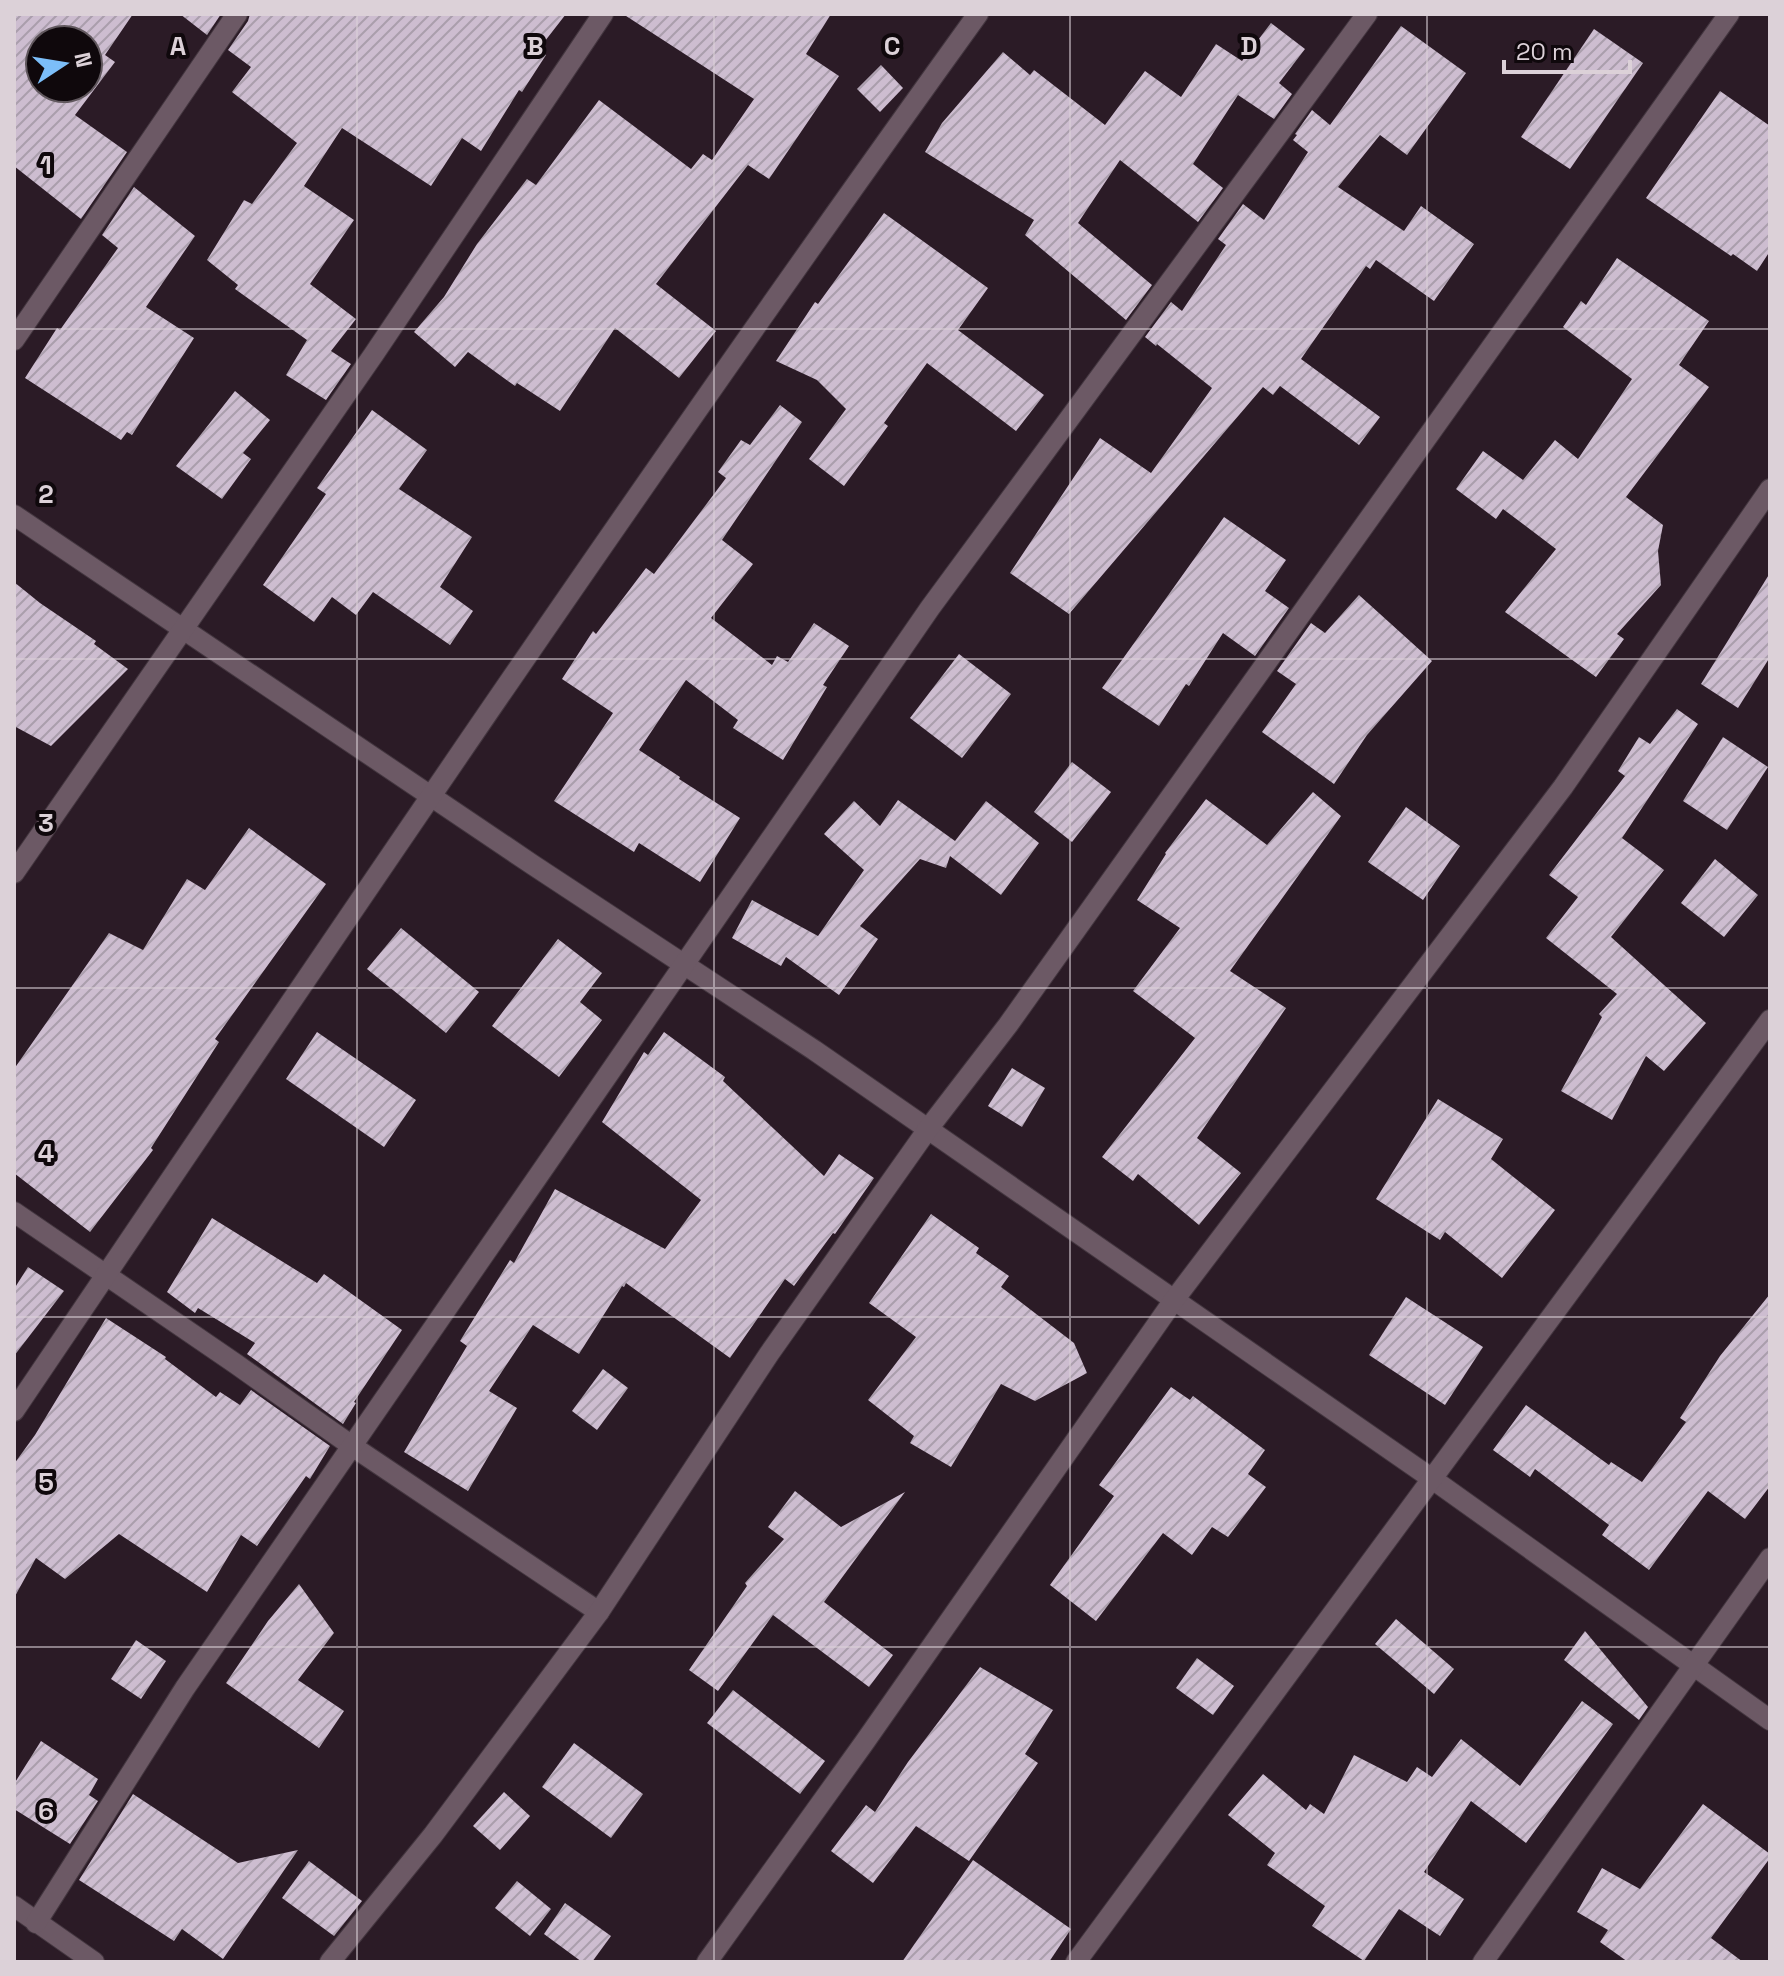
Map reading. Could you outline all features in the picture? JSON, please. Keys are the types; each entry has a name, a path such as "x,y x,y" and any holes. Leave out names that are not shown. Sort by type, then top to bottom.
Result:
{"street":[{"path":"14,340 237,14"},
{"path":"14,873 374,354 603,14"},
{"path":"14,1411 431,795 978,14"},
{"path":"36,1923 185,1688 930,608 1367,14"},
{"path":"330,1962 433,1835 599,1612 769,1354 928,1129 1008,1025 1729,14"},
{"path":"707,1962 1174,1300 1563,787 1770,489"},
{"path":"14,515 684,966 814,1050 1431,1478 1770,1720"},
{"path":"1076,1962 1770,1020"},
{"path":"14,1212 599,1612"},
{"path":"1483,1962 1770,1558"},
{"path":"14,1906 94,1962"}],"building":[{"path":"14,14 133,14 105,55 115,62 104,77 104,24 24,24 24,104 83,104 75,115 127,152 81,219 14,166"},
{"path":"180,14 221,14 207,35"},
{"path":"250,14 566,14 538,50 546,55 522,92 519,90 481,151 462,138 431,186 342,128 304,186 354,220 310,284 356,319 331,351 351,364 326,400 286,375 307,340 235,289 238,285 207,260 244,200 252,204 297,143 232,92 251,67 228,50"},
{"path":"623,14 831,14 806,54 839,76 769,179 748,165 656,284 716,331 679,378 615,328 560,411 517,383 515,386 468,352 455,367 414,332 444,297 477,244 527,179 536,185 599,100 691,169 703,154 712,160 754,99"},
{"path":"1271,23 1305,49 1279,83 1292,94 1274,119 1238,95 1193,164 1223,188 1198,222 1120,160 1078,223 1152,285 1126,320 1025,235 1034,220 925,152 942,123 1003,52 1030,75 1034,70 1105,125 1145,71 1181,97 1216,44 1242,61"},
{"path":"1401,26 1466,73 1407,155 1380,135 1338,187 1404,231 1421,206 1474,244 1434,301 1376,260 1370,269 1366,266 1301,359 1380,417 1359,445 1280,386 1273,395 1263,387 1069,614 1010,573 1100,438 1151,473 1212,388 1145,337 1171,302 1182,311 1226,245 1218,239 1243,204 1264,220 1308,152 1293,140 1295,134 1312,110 1330,125"},
{"path":"1594,29 1643,63 1570,169 1521,137"},
{"path":"881,65 903,88 880,112 857,89"},
{"path":"1720,91 1770,126 1770,251 1757,271 1646,198"},
{"path":"134,187 195,236 146,307 194,338 132,435 127,432 121,440 25,378 57,328 60,330 118,248 102,235"},
{"path":"884,213 988,288 958,330 1044,395 1016,431 927,363 884,423 888,426 844,486 809,459 846,409 817,380 776,361 815,302 818,304"},
{"path":"1617,258 1709,321 1679,365 1709,387 1626,497 1663,525 1658,551 1661,585 1617,634 1624,639 1596,677 1505,612 1556,549 1503,509 1496,519 1456,489 1483,451 1523,480 1555,440 1578,459 1632,379 1563,327 1581,301 1586,305"},
{"path":"235,391 270,420 243,453 251,459 222,499 176,466"},
{"path":"780,405 802,422 722,540 753,564 711,618 772,665 777,656 788,662 814,623 849,646 823,685 827,687 783,760 733,728 738,720 686,680 639,750 740,818 700,882 639,843 634,852 554,801 613,713 562,679 593,631 596,634 646,568 654,574 726,478 718,472 741,440 750,445"},
{"path":"372,410 427,450 399,489 472,537 440,587 473,611 450,645 373,592 356,615 332,597 314,622 263,585 326,494 317,488"},
{"path":"1224,517 1286,560 1265,591 1289,608 1255,656 1223,633 1159,726 1102,688"},
{"path":"1770,573 1770,657 1738,708 1701,684"},
{"path":"14,582 96,641 94,644 128,669 51,746 14,726"},
{"path":"1359,595 1432,661 1367,735 1334,784 1262,732 1296,684 1277,671 1311,623 1325,633"},
{"path":"959,654 1011,694 962,758 910,718"},
{"path":"1677,709 1698,724 1622,838 1664,870 1611,937 1706,1023 1664,1071 1646,1056 1612,1120 1561,1091 1602,1017 1599,1014 1617,994 1546,938 1578,897 1549,875 1625,776 1618,771 1639,737 1650,744"},
{"path":"1723,737 1768,767 1727,830 1683,801"},
{"path":"1072,762 1111,792 1072,842 1034,812"},
{"path":"1313,792 1341,816 1230,971 1286,1008 1197,1138 1241,1173 1199,1225 1138,1174 1133,1181 1102,1157 1195,1038 1133,991 1180,928 1137,900 1165,853 1206,799 1267,845"},
{"path":"898,800 955,841 986,801 1039,843 1001,895 950,856 946,868 920,859 860,926 878,939 839,995 786,957 781,966 732,938 752,900 818,936 864,870 824,834 854,801 880,826"},
{"path":"1406,807 1460,846 1423,900 1368,862"},
{"path":"249,828 326,884 215,1039 219,1042 151,1148 153,1150 90,1232 14,1173 14,1069 109,933 143,950 187,879 205,890"},
{"path":"1715,859 1758,895 1724,937 1681,903"},
{"path":"401,928 479,992 446,1033 367,969"},
{"path":"558,939 602,973 580,1002 602,1020 559,1077 492,1026"},
{"path":"317,1032 416,1100 384,1147 286,1079"},
{"path":"664,1032 725,1077 723,1081 824,1176 839,1154 874,1178 794,1286 785,1279 730,1358 626,1283 579,1354 533,1325 489,1391 517,1408 468,1491 404,1452 467,1346 460,1341 510,1260 514,1263 555,1189 665,1249 701,1200 602,1122 644,1052 648,1055"},
{"path":"1012,1068 1045,1088 1022,1127 988,1106"},
{"path":"1438,1099 1503,1139 1491,1159 1555,1210 1502,1278 1445,1232 1440,1240 1376,1199"},
{"path":"931,1214 979,1248 976,1253 1009,1276 1001,1287 1074,1343 1087,1373 1035,1401 1001,1384 951,1467 910,1443 914,1436 868,1400 916,1337 869,1303"},
{"path":"212,1218 317,1283 324,1274 402,1330 343,1424 247,1354 255,1343 198,1308 195,1313 167,1292"},
{"path":"28,1267 64,1291 14,1356 14,1289"},
{"path":"1770,1294 1770,1486 1745,1519 1708,1491 1649,1570 1602,1535 1609,1525 1535,1469 1530,1477 1493,1450 1526,1405 1609,1465 1611,1462 1642,1482 1686,1422 1680,1418 1720,1356"},
{"path":"1406,1297 1483,1347 1445,1405 1369,1355"},
{"path":"106,1318 166,1357 216,1397 220,1392 240,1405 251,1390 330,1446 310,1479 306,1476 257,1546 241,1535 207,1592 119,1534 65,1579 36,1558 14,1598 14,1464"},
{"path":"603,1369 628,1388 597,1430 572,1411"},
{"path":"1171,1387 1190,1400 1193,1396 1265,1450 1248,1474 1266,1487 1228,1537 1212,1527 1192,1555 1163,1533 1096,1621 1050,1585 1114,1496 1099,1485"},
{"path":"795,1491 841,1527 905,1492 824,1602 893,1655 869,1687 773,1615 718,1691 689,1670 747,1586 745,1583 784,1539 768,1527"},
{"path":"299,1584 334,1633 298,1680 344,1711 319,1748 226,1683 268,1621"},
{"path":"1396,1619 1454,1669 1434,1694 1375,1644"},
{"path":"1585,1631 1648,1707 1639,1720 1564,1660"},
{"path":"136,1640 166,1661 141,1699 111,1679"},
{"path":"1197,1658 1234,1686 1213,1715 1176,1688"},
{"path":"980,1667 1053,1710 1025,1754 1038,1763 969,1861 916,1826 873,1883 831,1851 866,1805 875,1812 908,1762"},
{"path":"733,1690 825,1761 800,1794 707,1723"},
{"path":"1582,1701 1613,1724 1526,1843 1471,1801 1424,1872 1464,1899 1440,1936 1399,1909 1364,1961 1312,1926 1325,1906 1267,1865 1275,1853 1228,1815 1263,1774 1306,1810 1310,1804 1324,1814 1354,1755 1407,1782 1417,1767 1432,1777 1461,1739 1520,1786"},
{"path":"41,1741 98,1779 89,1795 98,1801 70,1844 14,1809 14,1784"},
{"path":"574,1743 643,1794 611,1838 542,1787"},
{"path":"504,1792 530,1816 500,1850 473,1826"},
{"path":"133,1794 238,1863 298,1850 223,1959 182,1929 174,1941 79,1880"},
{"path":"1703,1804 1770,1854 1711,1938 1743,1962 1628,1962 1600,1942 1608,1930 1577,1912 1602,1868 1640,1889"},
{"path":"973,1860 1071,1929 1049,1962 902,1962"},
{"path":"309,1861 362,1901 334,1936 282,1898"},
{"path":"517,1881 551,1909 530,1936 495,1908"},
{"path":"565,1903 611,1936 592,1962 582,1962 544,1934"}]}
